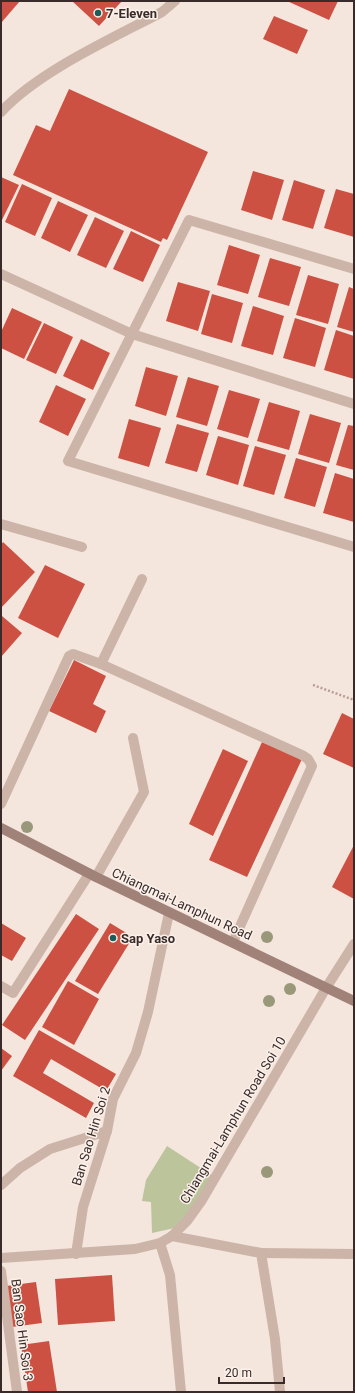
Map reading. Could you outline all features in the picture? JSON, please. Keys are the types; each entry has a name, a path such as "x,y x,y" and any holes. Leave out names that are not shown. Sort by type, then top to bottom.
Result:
{"main road":[{"name":"Chiangmai-Lamphun Road","path":"1,828 93,876 169,913 234,942 354,1001"}],"street":[{"path":"1,112 48,74 162,12 175,1"},
{"path":"354,269 189,220 68,461 354,547"},
{"path":"1,274 132,334 354,404"},
{"path":"1,524 82,547"},
{"path":"101,664 142,578"},
{"path":"1,804 69,656 74,654 101,664 302,755 308,759 312,766 234,942"},
{"path":"1,986 13,993 93,876 144,792 133,738"},
{"name":"Ban Sao Hin Soi 2","path":"76,1254 83,1207 107,1131 113,1099 136,1053 148,1012 169,913"},
{"name":"Chiangmai-Lamphun Road Soi 10","path":"1,1258 135,1249 160,1243 172,1236 187,1221 202,1200 326,988 354,944"},
{"path":"1,1185 20,1168 50,1150 107,1131"},
{"path":"172,1236 261,1253 354,1254"},
{"path":"160,1243 170,1275 181,1392"},
{"path":"261,1253 275,1339 280,1392"},
{"name":"Ban Sao Hin Soi 3","path":"1,1271 17,1392"}],"path":[{"path":"313,685 354,700"}],"green space":[{"path":"167,1146 213,1176 188,1225 152,1233 151,1202 142,1201 146,1180"}],"building":[{"path":"1,1 20,1 1,23"},
{"name":"7-Eleven","path":"72,1 122,1 99,26"},
{"path":"287,1 338,1 329,20"},
{"path":"274,16 308,30 297,54 263,39"},
{"path":"69,89 208,152 167,240 163,238 161,242 13,175 36,125 50,131"},
{"path":"253,171 284,180 272,220 241,210"},
{"path":"1,177 19,185 1,222"},
{"path":"294,180 325,190 313,229 282,220"},
{"path":"22,184 52,198 35,236 5,222"},
{"path":"336,189 354,194 354,237 324,228"},
{"path":"58,201 88,215 70,252 41,238"},
{"path":"95,217 124,231 106,268 77,255"},
{"path":"131,231 160,245 143,282 113,269"},
{"path":"229,245 260,255 248,294 217,285"},
{"path":"270,258 301,267 289,306 258,297"},
{"path":"308,275 339,284 328,324 296,315"},
{"path":"178,282 210,291 198,331 166,321"},
{"path":"349,287 354,289 354,332 337,327"},
{"path":"212,294 243,303 232,343 201,334"},
{"path":"253,306 284,316 273,355 241,346"},
{"path":"12,308 42,322 24,359 1,348 1,332"},
{"path":"295,318 326,328 315,367 283,358"},
{"path":"44,323 73,337 56,374 26,360"},
{"path":"336,330 354,336 354,379 324,370"},
{"path":"81,339 110,353 93,390 63,376"},
{"path":"146,367 178,376 166,416 135,406"},
{"path":"188,377 219,386 207,426 176,417"},
{"path":"56,385 86,399 68,436 39,422"},
{"path":"229,390 260,399 248,438 217,429"},
{"path":"269,402 300,411 289,450 257,441"},
{"path":"310,414 341,423 329,463 298,454"},
{"path":"129,419 161,428 149,467 118,458"},
{"path":"177,424 209,433 197,472 165,463"},
{"path":"348,425 354,426 354,470 336,465"},
{"path":"218,436 249,445 238,485 206,475"},
{"path":"255,446 286,455 274,495 243,486"},
{"path":"296,458 327,467 315,507 284,498"},
{"path":"335,473 354,479 354,522 323,513"},
{"path":"3,542 35,572 1,608 1,545"},
{"path":"45,565 85,584 58,638 18,618"},
{"path":"2,616 22,633 1,657 1,617"},
{"path":"74,660 106,676 93,704 106,711 96,733 49,711"},
{"path":"342,713 354,719 354,768 323,754"},
{"path":"262,742 302,759 247,877 209,860"},
{"path":"223,749 248,761 213,836 189,824"},
{"path":"354,845 354,899 332,887"},
{"path":"76,914 99,929 25,1040 2,1025"},
{"path":"1,923 26,938 12,961 1,955"},
{"path":"110,923 133,937 98,994 75,981"},
{"path":"68,981 99,999 74,1045 42,1027"},
{"path":"39,1030 116,1074 106,1091 51,1059 43,1073 94,1103 86,1118 13,1076"},
{"path":"1,1048 12,1056 1,1071"},
{"path":"112,1275 115,1321 58,1325 55,1279"},
{"path":"36,1282 42,1323 12,1327 6,1286"},
{"path":"49,1341 57,1392 28,1392 21,1345"}],"place":[{"name":"7-Eleven","path":"98,13"},
{"name":"Sap Yaso","path":"113,938"}]}
